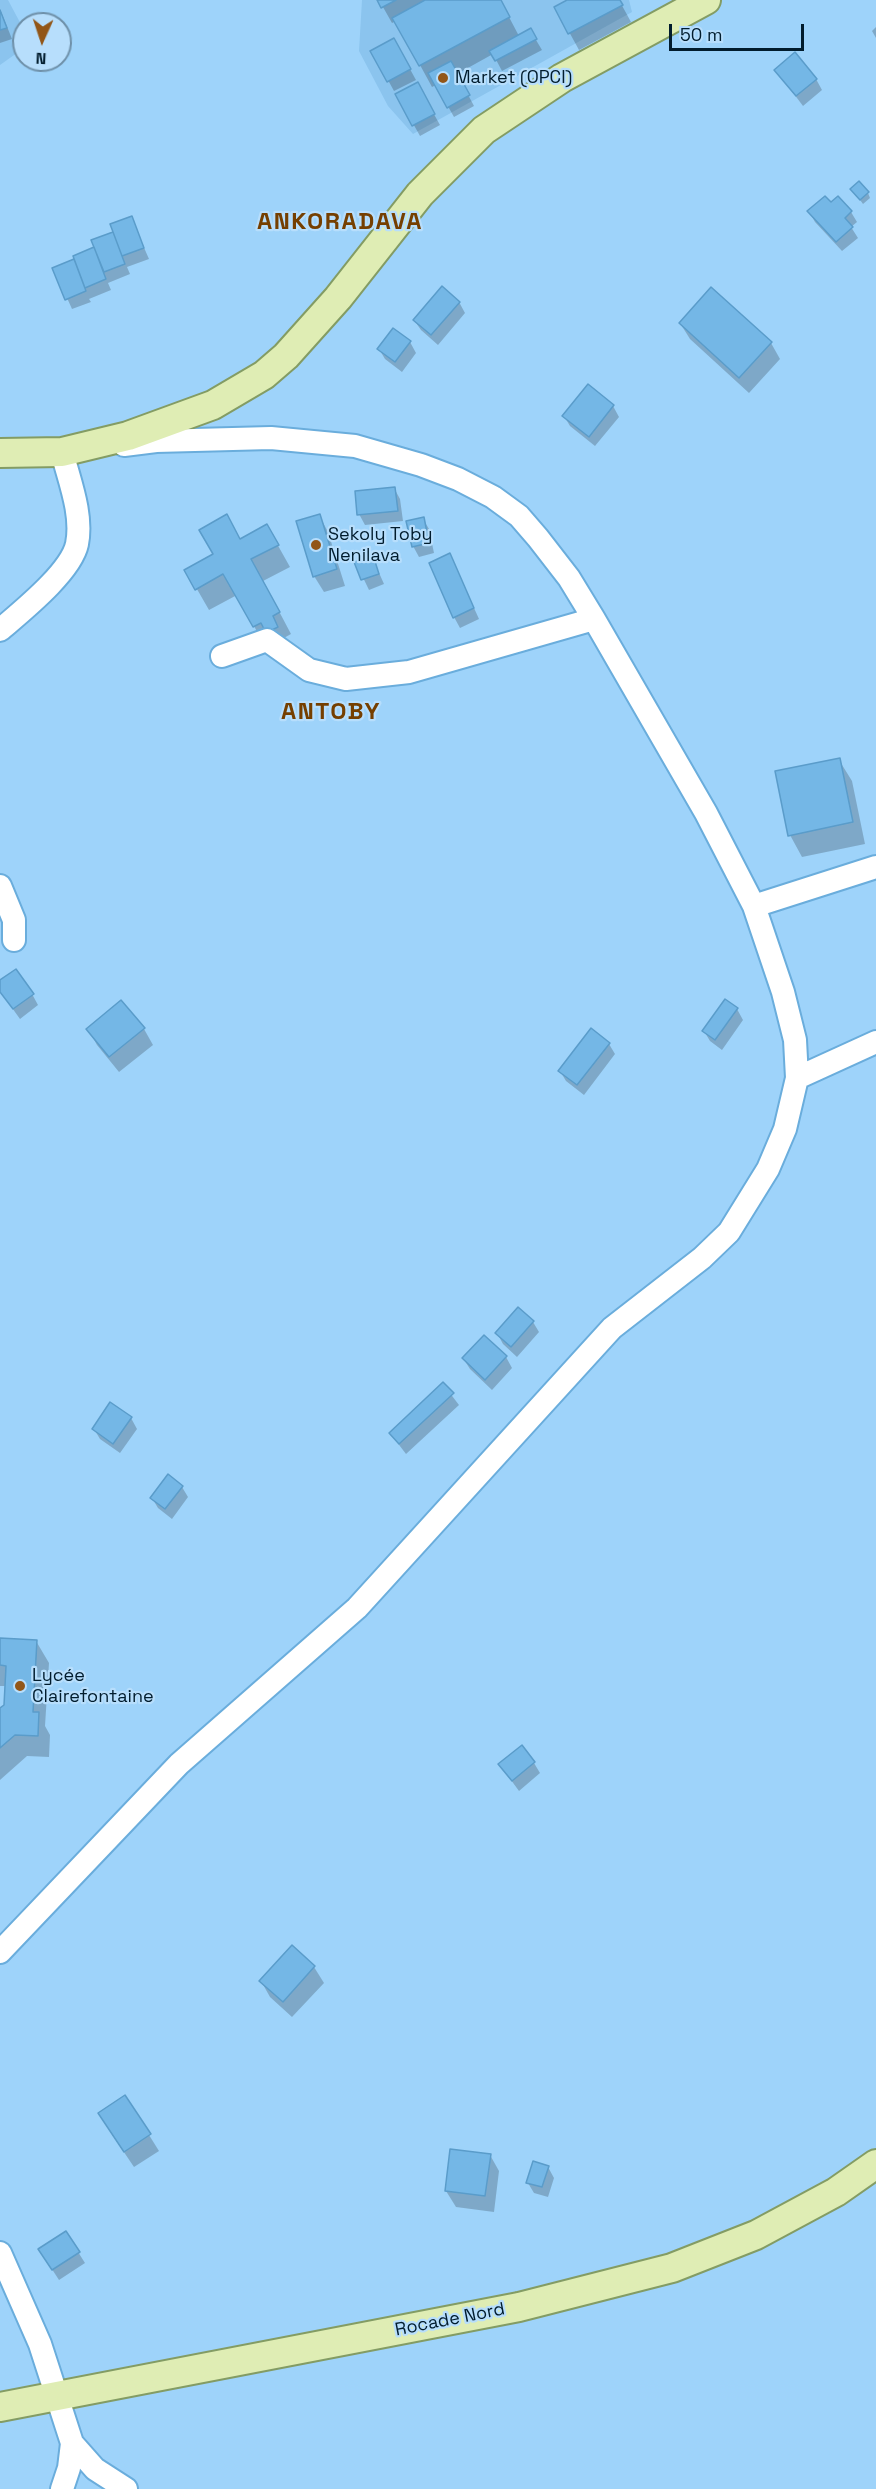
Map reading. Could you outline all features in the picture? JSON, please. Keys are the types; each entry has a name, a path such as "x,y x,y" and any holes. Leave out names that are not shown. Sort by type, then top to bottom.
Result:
{"main road":[{"path":"0,453 62,452 128,436 213,405 264,375 286,356 338,298 420,194 484,130 670,9 706,0"},
{"name":"Rocade Nord","path":"0,2407 519,2307 672,2268 756,2235 836,2192 876,2164"}],"street":[{"path":"0,630 35,599 73,557 77,543 78,524 62,452 156,441 271,438 355,446 421,465 458,479 494,497 519,516 569,578 706,813 754,906 783,992 795,1040 797,1078 785,1128 768,1169 729,1232 702,1258 612,1328 357,1608 178,1764 0,1952"},
{"path":"222,656 267,640 309,670 346,679 409,672 594,619"},
{"path":"754,906 876,867"},
{"path":"0,886 14,920 14,940"},
{"path":"797,1078 876,1042"},
{"path":"0,2253 40,2344 72,2443 69,2468 62,2489"},
{"path":"72,2443 95,2469 126,2489"}],"shaded area":[{"path":"0,0 8,0 14,12 12,12 12,56 0,65"},
{"name":"Market (OPCI)","path":"362,0 629,0 632,12 413,134 388,106 359,51"}],"building":[{"path":"377,0 396,0 381,8"},
{"path":"425,0 501,0 510,17 419,66 392,18"},
{"path":"567,0 620,0 623,5 568,34 554,7"},
{"path":"0,10 7,28 0,30"},
{"path":"531,28 537,39 495,61 489,51"},
{"path":"394,38 411,69 387,82 370,51"},
{"path":"795,52 817,79 796,96 774,70"},
{"path":"451,61 470,95 447,108 428,73"},
{"path":"418,82 435,114 412,126 395,94"},
{"path":"859,181 869,192 860,200 850,189"},
{"path":"825,196 831,202 838,196 852,211 845,218 853,227 836,242 807,211"},
{"path":"132,216 144,248 122,256 110,224"},
{"path":"113,232 125,264 104,272 91,240"},
{"path":"94,247 106,279 85,288 73,256"},
{"path":"74,259 86,291 65,300 52,268"},
{"path":"442,286 460,302 431,335 413,320"},
{"path":"711,287 772,342 739,378 679,323"},
{"path":"393,328 411,341 395,362 377,349"},
{"path":"588,384 614,405 589,437 562,416"},
{"path":"395,487 398,511 357,515 355,491"},
{"path":"227,514 240,539 267,524 279,545 251,559 280,612 273,616 278,627 266,633 261,623 253,627 223,574 195,590 184,570 213,554 199,530"},
{"name":"Sekoly Toby Nenilava","path":"320,514 337,569 313,577 296,521"},
{"path":"424,517 429,543 412,547 406,521"},
{"path":"450,553 474,608 453,618 429,563"},
{"path":"373,555 379,574 361,580 354,562"},
{"path":"840,758 853,822 788,836 775,771"},
{"path":"16,969 34,994 13,1009 0,992 0,980"},
{"path":"725,999 738,1008 715,1040 702,1031"},
{"path":"121,1000 145,1028 109,1057 86,1029"},
{"path":"591,1028 610,1043 577,1085 558,1071"},
{"path":"518,1307 534,1321 511,1347 495,1333"},
{"path":"484,1335 507,1356 485,1380 462,1358"},
{"path":"443,1382 454,1393 399,1444 389,1433"},
{"path":"110,1402 132,1417 113,1444 92,1429"},
{"path":"168,1474 183,1486 165,1509 150,1498"},
{"name":"Lycée Clairefontaine","path":"0,1638 37,1640 33,1712 39,1712 38,1736 15,1735 0,1748 0,1708 4,1705 6,1666 0,1665"},
{"path":"522,1745 535,1762 512,1781 498,1764"},
{"path":"292,1945 315,1966 283,2002 259,1981"},
{"path":"125,2095 151,2134 124,2152 98,2113"},
{"path":"450,2149 491,2154 485,2196 445,2191"},
{"path":"533,2161 549,2166 542,2187 526,2183"},
{"path":"66,2231 80,2252 52,2270 38,2249"}],"place":[{"name":"Market (OPCI)","path":"443,78"},
{"name":"Sekoly Toby Nenilava","path":"316,545"},
{"name":"Lycée Clairefontaine","path":"20,1686"}],"district":[{"name":"ANKORADAVA","path":"340,222"},
{"name":"ANTOBY","path":"331,712"}]}
